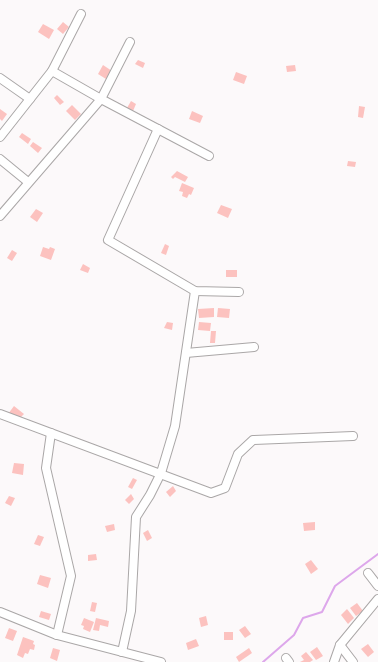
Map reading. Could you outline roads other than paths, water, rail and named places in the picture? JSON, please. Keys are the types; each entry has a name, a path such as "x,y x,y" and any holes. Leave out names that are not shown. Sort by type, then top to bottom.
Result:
{"street":[{"path":"0,137 52,71 81,14"},
{"path":"0,216 101,99 130,42"},
{"path":"52,71 209,156"},
{"path":"0,78 30,99"},
{"path":"158,129 108,240 195,291 240,292"},
{"path":"0,159 28,182"},
{"path":"122,652 131,611 136,516 150,495 161,473 174,426 195,291"},
{"path":"186,353 254,347"},
{"path":"0,414 212,493 225,488 238,454 253,440 353,436"},
{"path":"51,433 46,468 71,576 57,635"},
{"path":"368,573 378,586"},
{"path":"334,662 340,645 378,599"},
{"path":"0,612 57,635 161,662"},
{"path":"340,645 353,662"}],"waterway":[{"path":"263,662 294,635 303,618 322,612 335,586 378,554"}]}
